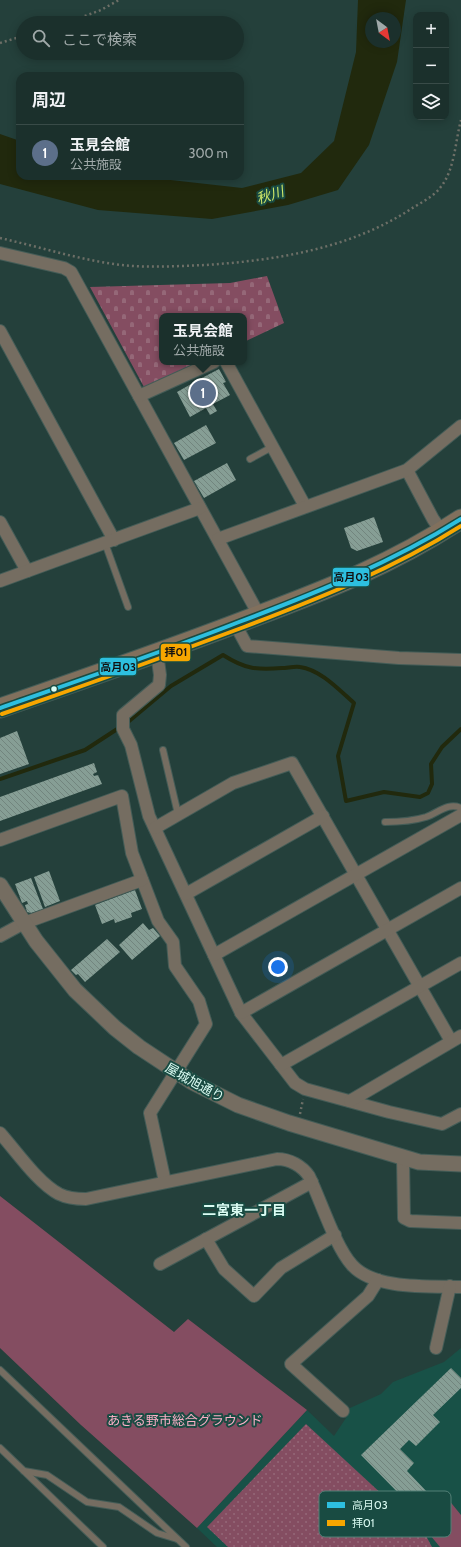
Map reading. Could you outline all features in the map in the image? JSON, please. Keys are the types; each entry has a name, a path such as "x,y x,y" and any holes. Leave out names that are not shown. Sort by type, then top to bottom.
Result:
{"main road":[{"path":"0,708 157,653 360,576 401,556 461,519"}],"street":[{"path":"0,253 64,268 71,272 259,615"},
{"path":"0,331 4,350 109,541"},
{"path":"140,396 207,365"},
{"path":"228,365 306,506"},
{"path":"218,539 407,470 461,426"},
{"path":"407,470 433,519 442,532"},
{"path":"0,581 200,508"},
{"path":"0,522 27,571"},
{"path":"235,624 247,646 399,658 461,660"},
{"path":"157,653 160,675 159,685 123,715 123,726 131,745 149,816 241,1013 295,1083 305,1089 442,1124 461,1114"},
{"path":"155,828 234,783 292,763 420,986 456,1039 350,1101"},
{"path":"0,840 122,796 132,854 158,921 173,942 174,966 199,1001 206,1024 150,1113 164,1182"},
{"path":"214,955 461,815"},
{"path":"186,894 323,816"},
{"path":"0,936 24,923 142,880"},
{"name":"屋城旭通り","path":"0,885 24,923 52,962 93,1008 139,1047 176,1072 209,1091 238,1105 298,1126 419,1162 461,1164"},
{"path":"241,1013 461,888"},
{"path":"281,1065 461,963"},
{"path":"0,1133 47,1186 60,1194 72,1198 86,1199 282,1159 301,1167 312,1182 343,1253 352,1266 378,1280 395,1284 456,1287 436,1348"},
{"path":"403,1158 404,1218 410,1221 461,1223"},
{"path":"160,1264 312,1182"},
{"path":"206,1239 224,1269 254,1296 282,1268 335,1235"},
{"path":"343,1411 291,1364 368,1296 378,1280"}],"lane":[{"path":"250,459 272,447"},
{"path":"109,541 128,607"},
{"path":"163,750 178,814"},
{"path":"386,822 404,822 427,817 449,806 461,808"},
{"path":"0,1370 186,1547"},
{"path":"0,1448 103,1547"},
{"path":"24,1471 47,1475 87,1502 119,1507 157,1533 178,1540"}],"path":[{"path":"85,16 101,10 119,0"},
{"path":"0,43 16,38"},
{"path":"0,238 78,257 121,265 143,266 249,262 319,249 359,236 394,220 439,190 448,177 461,120"},
{"path":"298,1126 305,1089"}],"shaded area":[{"path":"461,1348 461,1547 217,1547 197,1528 307,1410 334,1436 348,1415 350,1408 381,1394 393,1382 444,1362"}],"green space":[{"path":"267,276 284,323 247,341 247,313 159,313 159,365 192,365 144,387 90,287 230,283"},
{"name":"あきる野市総合グラウンド","path":"0,1196 174,1332 188,1319 307,1410 197,1528 81,1425 0,1348"},
{"path":"306,1424 378,1491 319,1491 319,1537 427,1537 432,1547 228,1547 207,1527"},
{"path":"451,1503 461,1515 461,1547 440,1547 432,1537 451,1537"}],"water":[{"name":"秋川","path":"358,0 406,0 401,34 401,12 365,12 365,48 399,48 397,62 369,145 338,190 288,205 212,219 98,210 0,184 0,134 16,140 16,180 171,180 242,188 301,173 334,141 356,52"}],"building":[{"path":"219,369 226,382 223,383 230,395 213,404 217,411 210,415 206,408 190,417 177,392 193,383 197,391 203,387 198,380"},
{"path":"206,425 216,443 184,460 174,443"},
{"path":"227,463 236,480 204,498 194,481"},
{"path":"374,517 383,542 357,551 351,548 344,528"},
{"path":"17,731 29,764 0,774 0,738"},
{"path":"94,763 97,772 93,774 94,776 98,775 102,784 0,821 0,797"},
{"path":"49,871 60,901 45,907 34,877"},
{"path":"31,878 43,909 31,913 27,912 25,905 28,904 27,901 22,903 15,884"},
{"path":"135,890 142,909 131,913 132,917 115,923 114,919 102,924 95,905"},
{"path":"143,923 149,930 153,928 160,936 132,960 119,945"},
{"path":"107,939 120,952 85,982 78,974 76,975 71,970"},
{"path":"451,1368 461,1378 461,1388 433,1415 440,1422 416,1446 409,1440 400,1449 414,1463 407,1471 426,1491 396,1491 361,1455"}],"waterway":[{"path":"0,779 85,750 128,722 171,686 223,655 251,668 265,669 298,667 308,669 329,681 354,703 338,756 346,801 384,792 420,797 428,793 432,784 431,764 442,747 461,729"}],"transit line":[{"name":"高月03","path":"0,708 180,645 325,588 408,550 461,519"},
{"name":"拝01","path":"2,714 184,649 300,605 356,582 409,556 461,526"}],"place":[{"name":"玉見会館","path":"203,393"}],"district":[{"name":"二宮東一丁目","path":"244,1210"}]}
